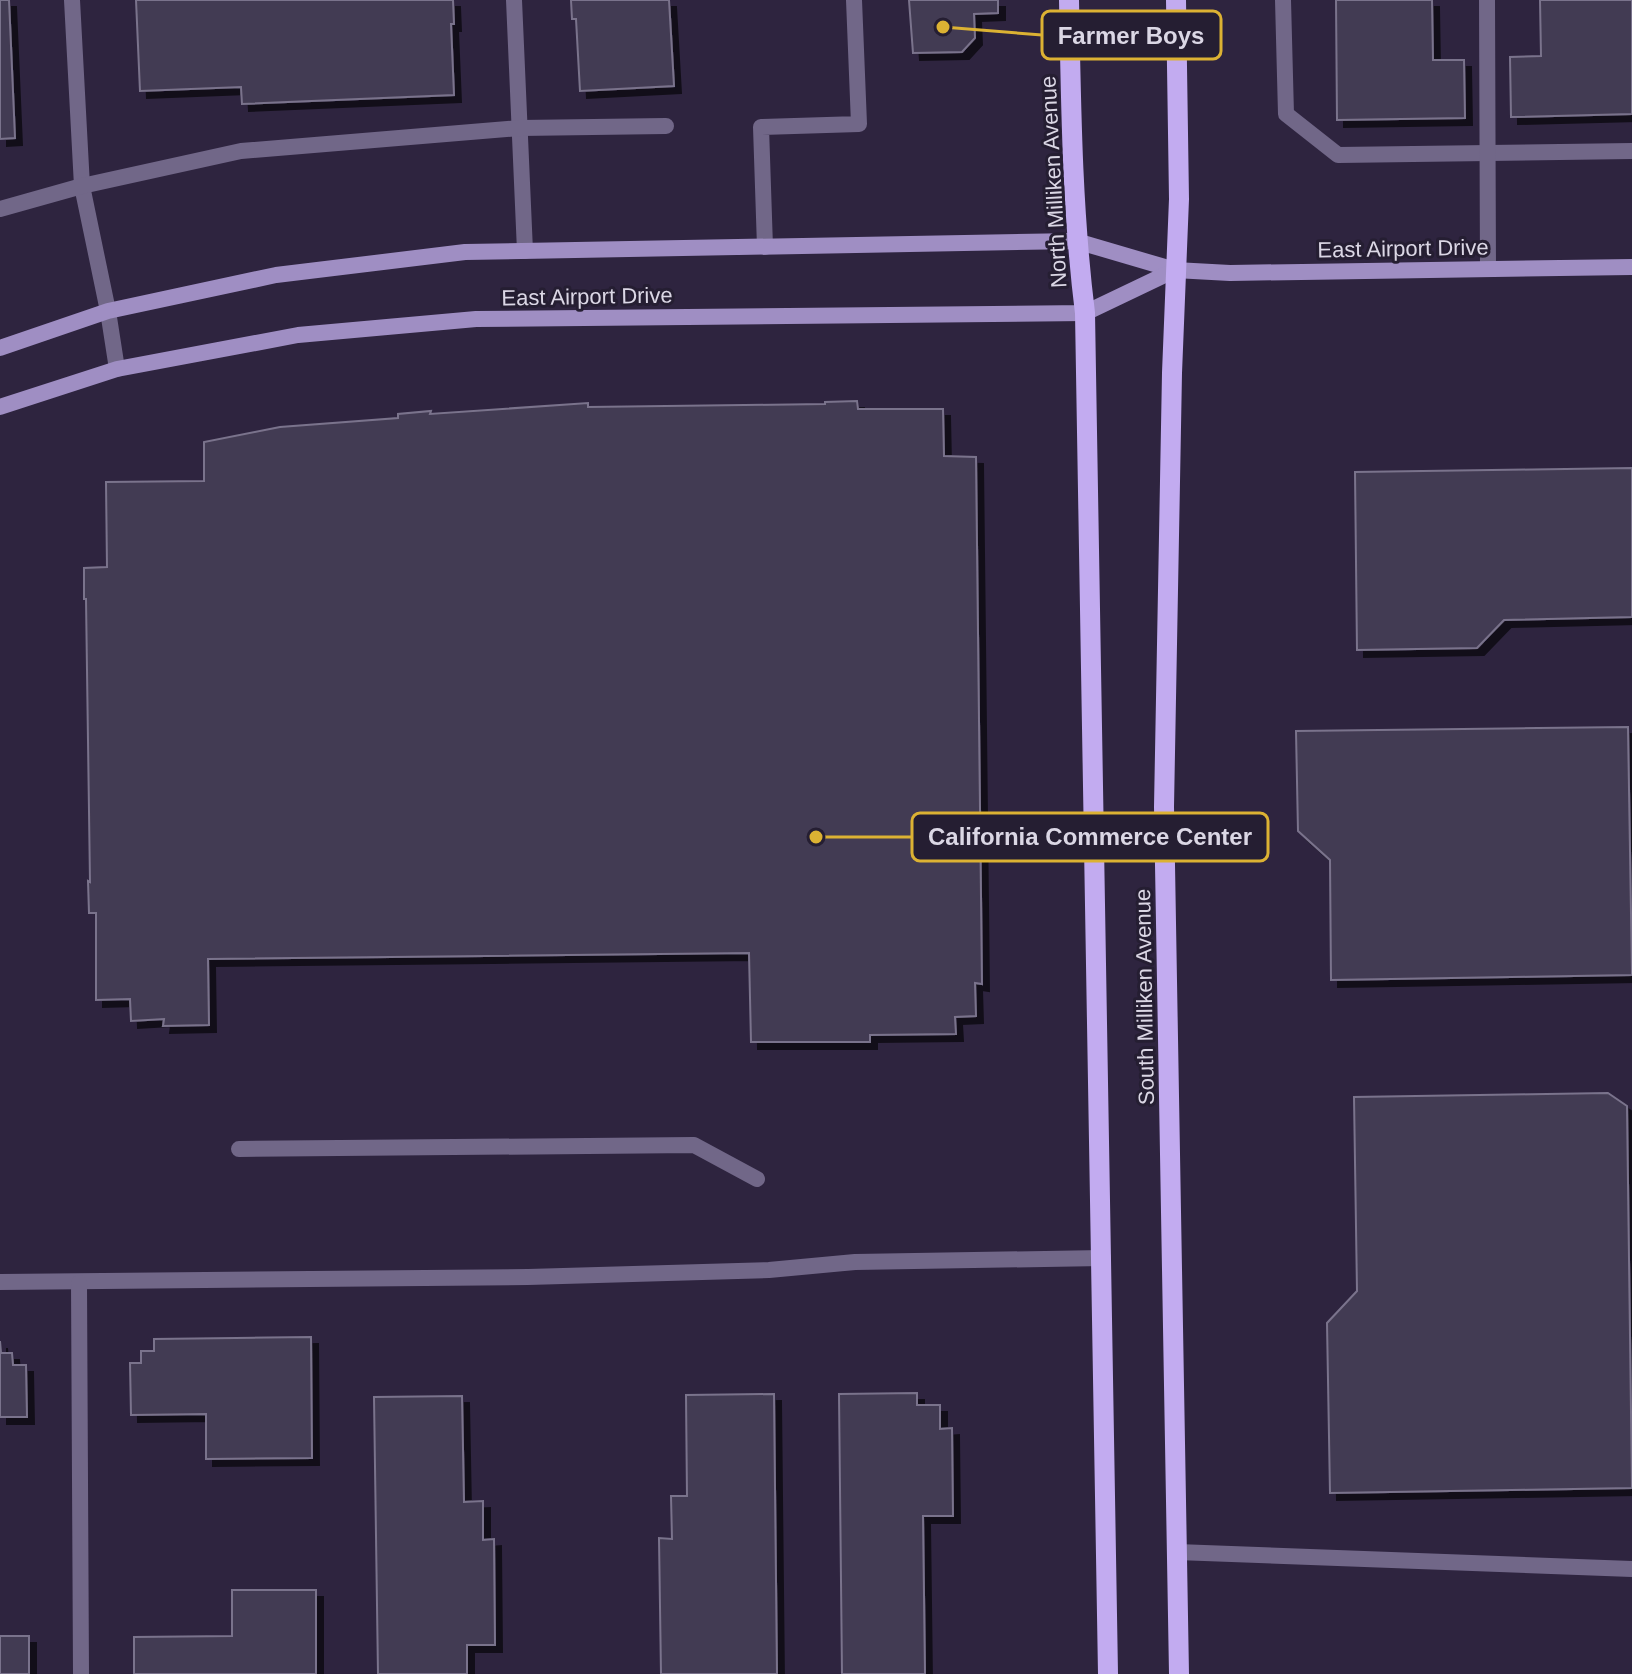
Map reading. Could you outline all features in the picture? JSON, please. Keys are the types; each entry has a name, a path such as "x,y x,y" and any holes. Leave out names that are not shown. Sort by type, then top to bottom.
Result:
{"main road":[{"name":"North Milliken Avenue","path":"1069,0 1076,241 1085,313"},
{"path":"1175,270 1179,199 1176,0"},
{"name":"East Airport Drive","path":"0,348 108,311 276,275 465,252 1076,241 1175,270 1230,273 1632,267"},
{"name":"East Airport Drive","path":"0,407 117,369 298,335 476,319 1085,313 1175,270"},
{"name":"South Milliken Avenue","path":"1175,270 1164,807 1179,1674"},
{"name":"South Milliken Avenue","path":"1085,313 1108,1674"}],"street":[{"path":"72,0 82,186 117,369"},
{"path":"514,0 525,251"},
{"path":"765,247 761,127 859,124 854,0"},
{"path":"1283,0 1286,114 1338,155 1632,151"},
{"path":"1487,0 1488,269"},
{"path":"0,209 82,186 241,151 520,128 666,126"},
{"path":"239,1149 694,1145 757,1179"},
{"path":"0,1282 528,1277 769,1270 855,1262 1103,1258"},
{"path":"79,1283 81,1674"},
{"path":"1177,1552 1632,1569"}],"shaded area":[{"path":"0,0 1632,0 1632,1674 0,1674"}],"building":[{"path":"0,0 9,0 15,138 0,139"},
{"path":"136,0 453,0 454,95 242,104 241,87 140,91"},
{"path":"571,0 669,0 674,86 580,91 576,19 572,19"},
{"path":"909,0 998,0 998,13 974,14 975,38 962,52 913,53"},
{"path":"1336,0 1432,0 1433,60 1464,60 1465,118 1337,120"},
{"path":"1540,0 1632,0 1632,114 1511,117 1510,57 1541,56"},
{"path":"857,401 858,409 943,409 944,456 976,457 982,984 975,983 976,1016 955,1017 956,1034 870,1035 870,1042 751,1042 749,953 208,959 209,1025 163,1026 164,1019 131,1021 130,999 96,1000 96,913 89,913 88,881 84,568 107,567 106,482 204,481 204,442 280,427 398,418 398,414 588,403 588,407"},
{"path":"1632,468 1632,617 1504,620 1477,648 1357,650 1355,472"},
{"path":"1628,727 1632,975 1331,980 1330,860 1298,831 1296,731"},
{"path":"1608,1093 1627,1106 1632,1488 1330,1493 1327,1323 1357,1291 1354,1097"},
{"path":"311,1337 312,1458 206,1459 206,1414 131,1415 130,1363 141,1363 141,1351 154,1351 154,1339"},
{"path":"0,1341 1,1353 12,1353 13,1365 26,1365 27,1417 0,1417"},
{"path":"917,1393 917,1405 940,1405 940,1429 952,1428 953,1516 923,1516 925,1674 842,1674 839,1394"},
{"path":"774,1394 777,1674 661,1674 659,1538 672,1539 671,1496 687,1496 686,1395"},
{"path":"462,1396 464,1502 483,1501 483,1540 494,1539 495,1645 467,1645 467,1674 378,1674 374,1397"},
{"path":"232,1590 316,1590 316,1674 134,1674 134,1637 232,1636"},
{"path":"0,1636 29,1636 29,1674 0,1674"}],"place":[{"name":"Farmer Boys","path":"943,27"},
{"name":"California Commerce Center","path":"816,837"}]}
